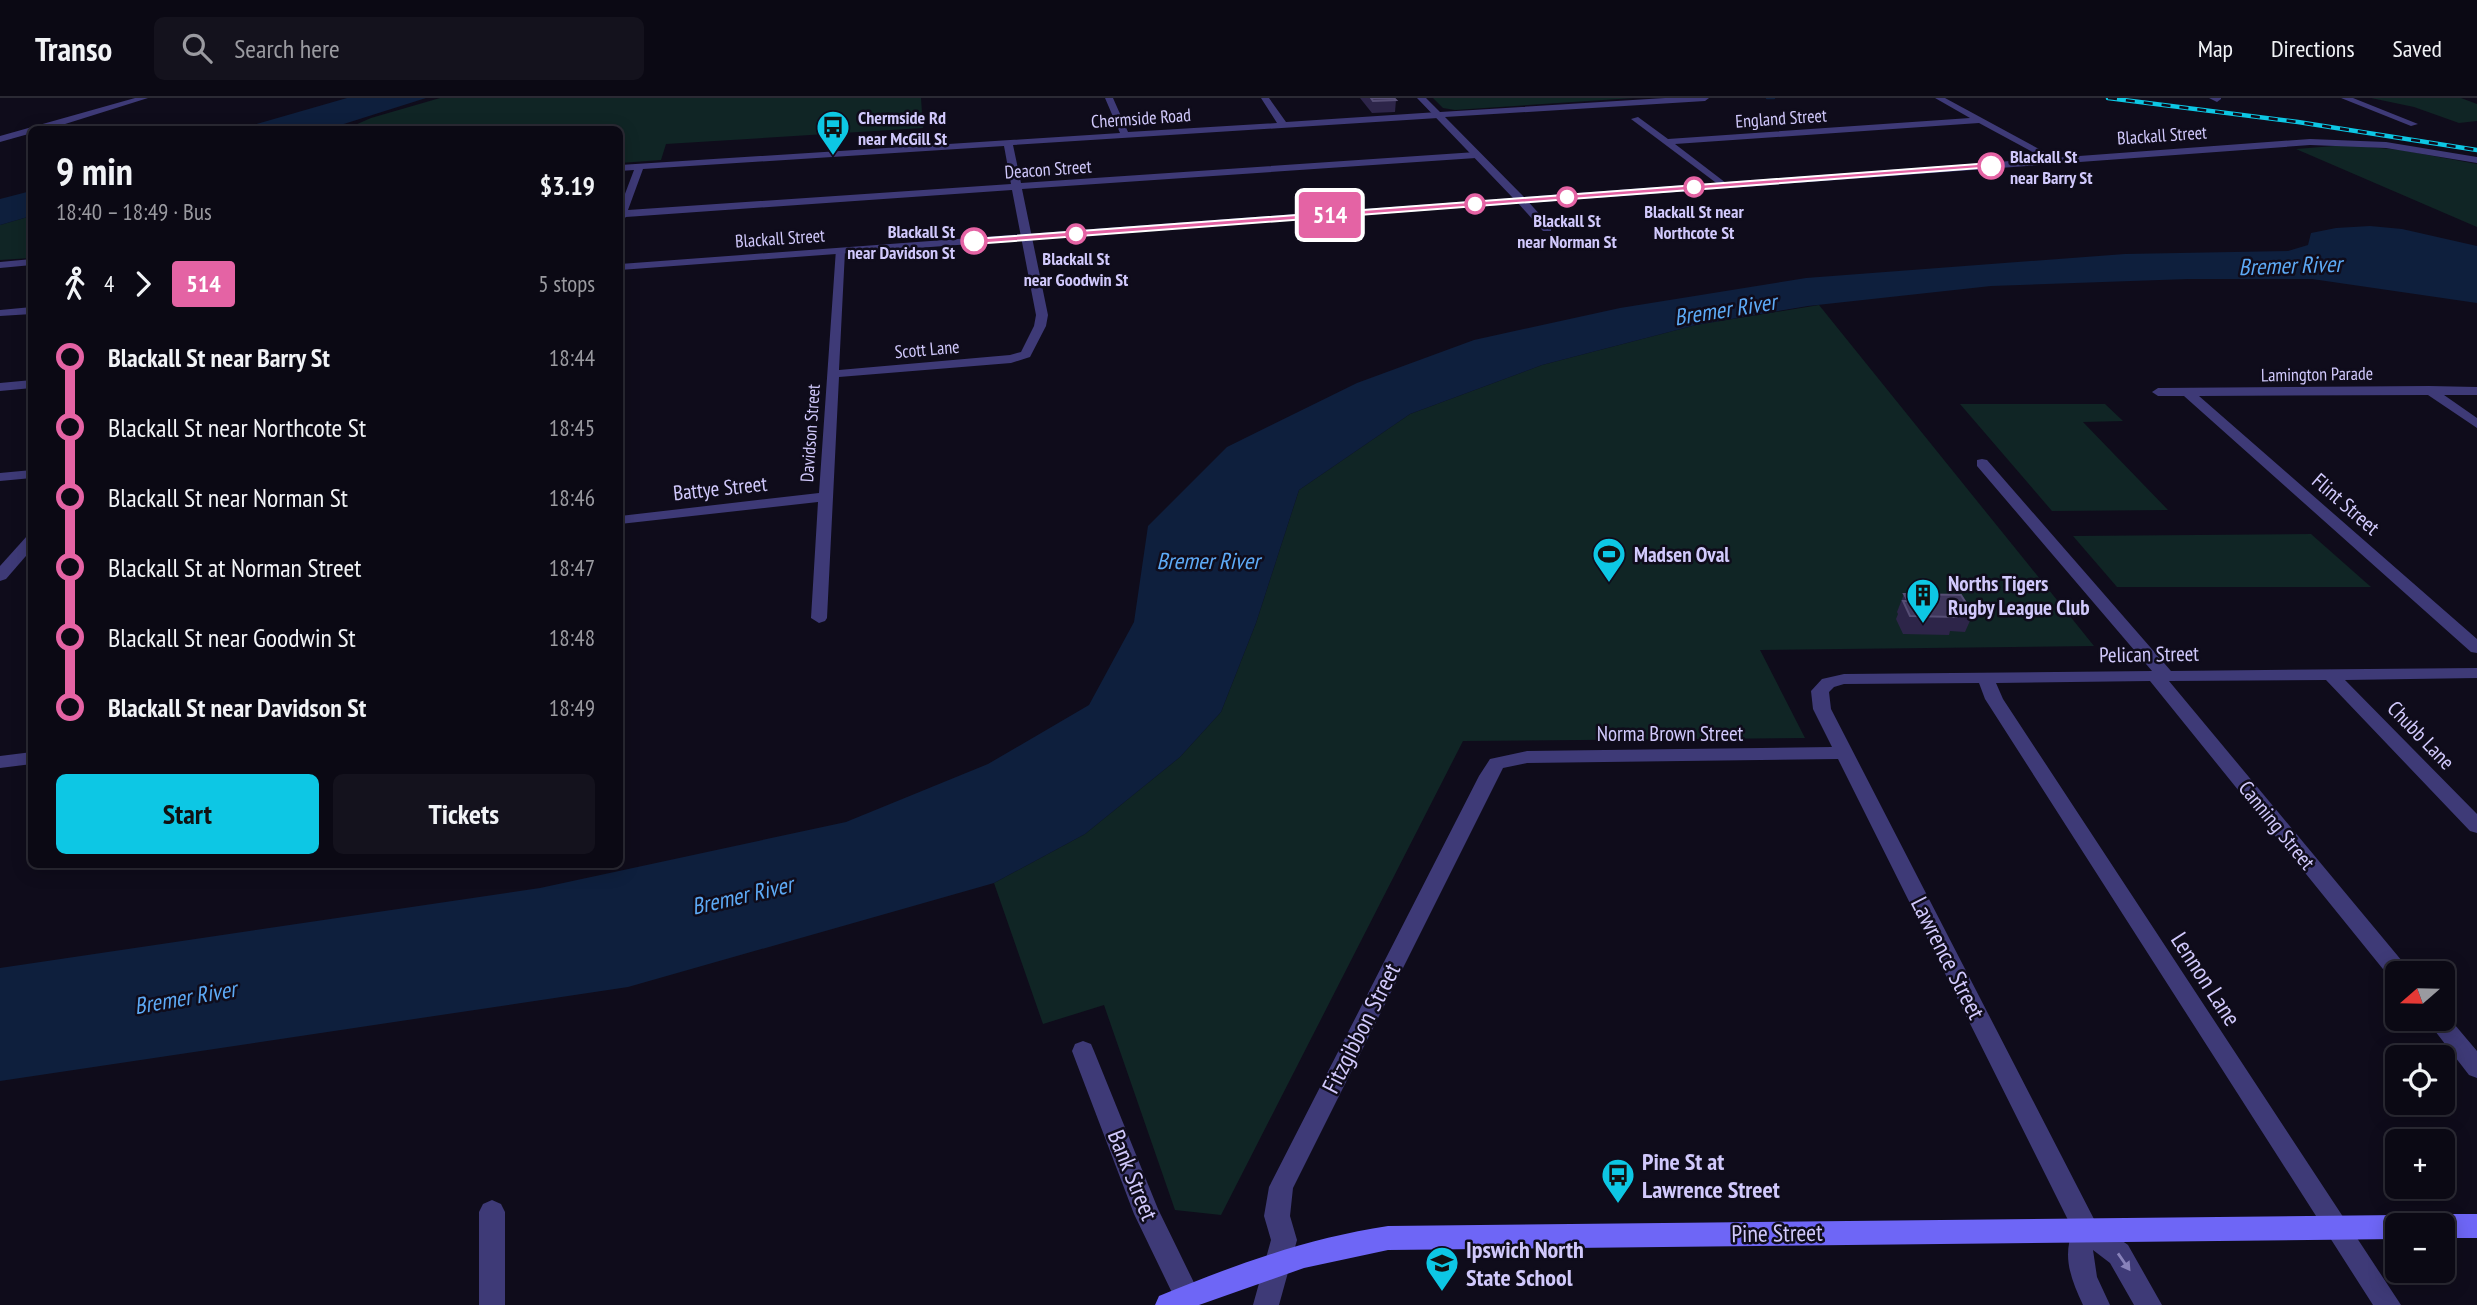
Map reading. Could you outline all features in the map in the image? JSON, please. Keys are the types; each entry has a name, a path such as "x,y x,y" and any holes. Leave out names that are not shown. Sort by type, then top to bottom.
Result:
{"main road":[{"path":"2455,1226 2477,1226"},
{"name":"Pine Street","path":"1178,1301 1276,1262 1358,1242 1419,1237 2385,1227"}],"street":[{"path":"47,126 144,98"},
{"path":"1109,98 1125,135"},
{"path":"1265,98 1283,125"},
{"path":"1421,98 1547,229"},
{"name":"Chermside Road","path":"623,168 1705,98"},
{"path":"1939,98 2056,161"},
{"path":"2345,98 2414,124"},
{"path":"1635,119 1723,185"},
{"name":"England Street","path":"1668,142 1981,120"},
{"path":"0,139 28,131"},
{"name":"Blackall Street","path":"623,267 2325,142 2386,145 2477,160"},
{"path":"1008,143 1027,237"},
{"name":"Deacon Street","path":"623,216 1476,155"},
{"path":"623,208 640,166"},
{"name":"Scott Lane","path":"833,374 1023,356 1042,318 1027,237"},
{"name":"Davidson Street","path":"819,618 840,251"},
{"path":"0,265 28,262"},
{"path":"0,313 28,310"},
{"path":"0,387 28,384"},
{"path":"2429,390 2477,424"},
{"name":"Lamington Parade","path":"2158,392 2477,391"},
{"name":"Flint Street","path":"2187,392 2477,648"},
{"name":"Canning Street","path":"1982,463 2161,676 2389,961"},
{"path":"0,477 28,474"},
{"name":"Battye Street","path":"623,520 824,498"},
{"path":"0,576 28,544"},
{"name":"Pelican Street","path":"1823,686 1840,680 2477,673"},
{"name":"Chubb Lane","path":"2332,676 2477,826"},
{"name":"Lennon Lane","path":"1985,678 1994,699 2389,1305"},
{"name":"Lawrence Street","path":"1823,686 1819,693 1820,704 2086,1229 2119,1254 2149,1305"},
{"name":"Norma Brown Street","path":"1497,762 1527,757 1845,753"},
{"path":"0,762 28,758"},
{"name":"Fitzgibbon Street","path":"1266,1305 1284,1240 1277,1216 1281,1187 1497,762"},
{"path":"2447,1031 2477,1068"},
{"name":"Bank Street","path":"1083,1051 1178,1301"},
{"path":"492,1212 492,1305"},
{"path":"2086,1229 2078,1248 2079,1264 2097,1305"}],"green space":[{"path":"440,98 921,98 923,128 666,144 661,160 623,163 623,126 353,126"},
{"path":"1433,98 1634,98 1455,110 1443,108"},
{"path":"2371,98 2461,98 2477,104 2477,121 2459,123 2414,107"},
{"path":"2346,145 2401,150 2477,164 2477,227 2296,149"},
{"path":"28,217 28,258 0,260 0,225"},
{"path":"1819,305 2094,646 1760,650 1805,738 1463,741 1221,1215 1175,1210 1104,1005 1043,1024 994,883 1085,834 1180,757 1221,712 1256,623 1299,490 1410,414 1542,365 1696,325"},
{"path":"1960,404 2105,404 2123,421 2083,422 2168,510 2052,511"},
{"path":"2311,534 2371,587 2117,587 2073,536"}],"water":[{"path":"347,98 426,98 337,126 249,126"},
{"path":"28,192 28,217 0,225 0,199"},
{"name":"Bremer River","path":"2370,226 2402,229 2477,246 2477,303 2312,279 2188,279 1991,286 1808,306 1696,325 1542,365 1410,414 1299,490 1256,623 1221,712 1180,757 1085,834 994,883 628,987 0,1081 0,968 540,888 846,822 988,764 1089,705 1134,622 1148,526 1227,447 1357,383 1474,340 1620,308 1806,278 2125,254 2288,251 2308,245 2311,233"}],"building":[{"path":"1371,98 1394,98 1396,100 1373,101"},
{"path":"1904,594 1961,595 1973,614 1954,613 1956,617 1910,616 1903,601 1908,601"}],"waterway":[{"path":"1767,98 1774,98"}],"railway":[{"path":"2108,98 2298,122 2477,150"}],"bus line":[{"name":"514","path":"974,241 1991,166"}],"place":[{"name":"Chermside Rd near McGill St","path":"833,157"},
{"name":"Blackall St near Barry St","path":"1991,166"},
{"name":"Blackall St near Northcote St","path":"1694,187"},
{"name":"Blackall St near Norman St","path":"1567,197"},
{"name":"Blackall St near Goodwin St","path":"1076,234"},
{"name":"Blackall St near Davidson St","path":"974,241"},
{"name":"Madsen Oval","path":"1609,584"},
{"name":"Norths Tigers Rugby League Club","path":"1923,625"},
{"name":"Pine St at Lawrence Street","path":"1618,1205"},
{"name":"Ipswich North State School","path":"1442,1293"}]}
